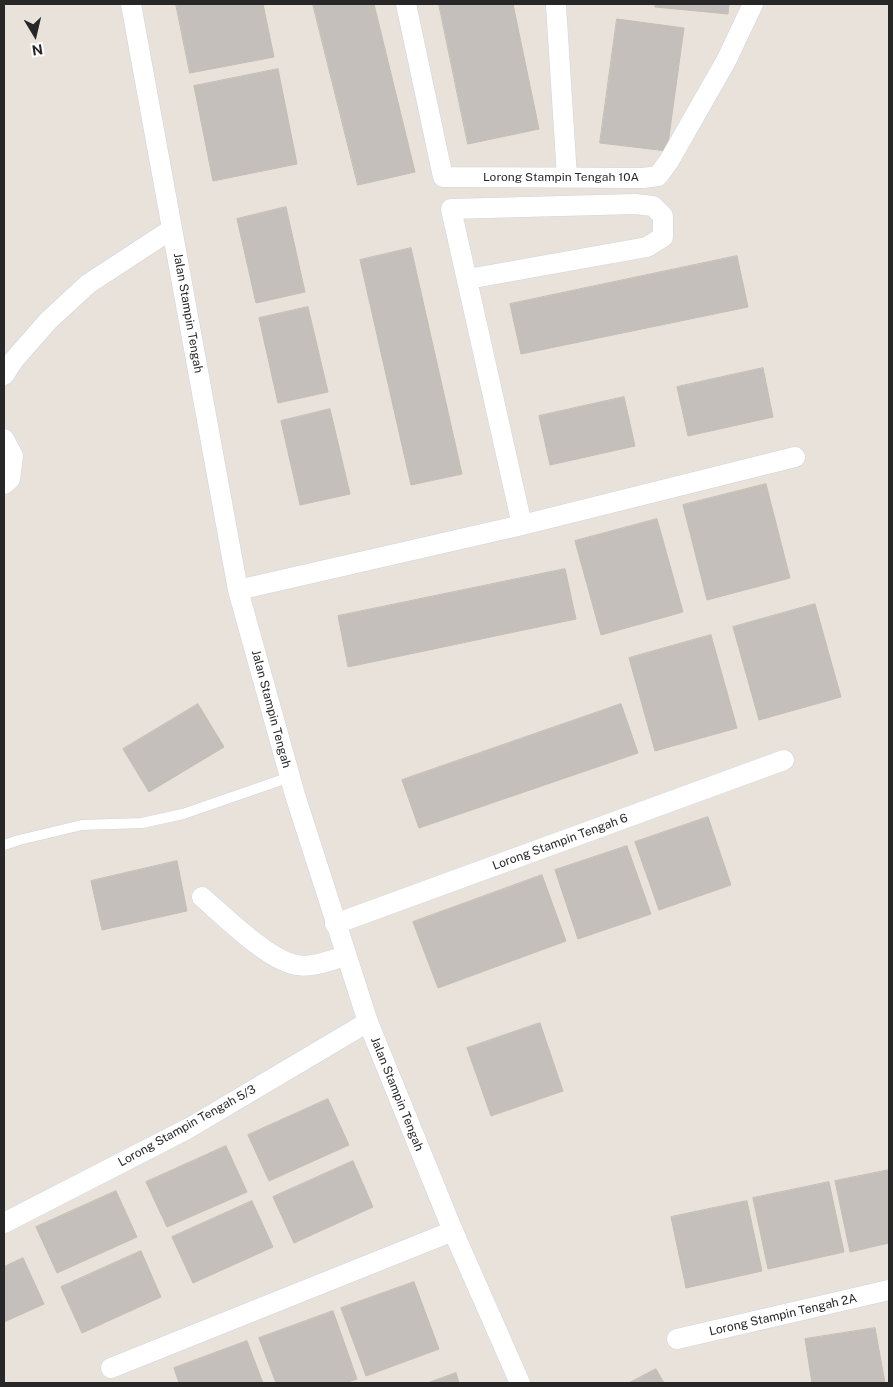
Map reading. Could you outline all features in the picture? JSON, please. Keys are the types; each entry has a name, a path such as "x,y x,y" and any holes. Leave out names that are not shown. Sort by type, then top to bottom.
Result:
{"street":[{"name":"Jalan Stampin Tengah","path":"131,4 238,590 290,777 335,924 368,1022 453,1231 520,1383"},
{"name":"Lorong Stampin Tengah 10A","path":"406,4 443,177 567,178 643,178 658,176 669,161 726,61 753,4"},
{"path":"556,5 567,178"},
{"path":"468,279 647,247 663,237 663,216 653,206 635,204 451,209 522,525"},
{"path":"4,375 13,361 48,322 88,284 172,229"},
{"path":"4,439 12,456 10,479 4,484"},
{"path":"238,590 522,525 795,457"},
{"name":"Lorong Stampin Tengah 6","path":"335,924 784,760"},
{"path":"202,897 275,958 297,966 313,965 346,956"},
{"name":"Lorong Stampin Tengah 5/3","path":"4,1223 189,1128 368,1022"},
{"path":"111,1368 453,1231"},
{"name":"Lorong Stampin Tengah 2A","path":"677,1340 889,1290"}],"lane":[{"path":"4,845 82,825 142,822 182,814 290,777"}],"building":[{"path":"176,4 263,4 274,57 190,73"},
{"path":"313,4 374,4 415,172 358,185"},
{"path":"439,4 513,4 539,129 468,144"},
{"path":"656,4 729,4 728,14 655,7"},
{"path":"617,19 684,28 667,151 600,143"},
{"path":"278,69 297,164 213,181 194,86"},
{"path":"286,207 305,292 256,303 237,219"},
{"path":"411,248 462,474 411,485 360,260"},
{"path":"737,256 748,307 521,354 510,304"},
{"path":"308,307 328,392 278,403 259,318"},
{"path":"763,368 773,417 688,436 677,387"},
{"path":"624,397 635,446 550,465 539,416"},
{"path":"330,409 350,494 300,505 281,421"},
{"path":"766,484 790,578 707,600 683,505"},
{"path":"657,519 683,612 601,635 575,541"},
{"path":"565,569 576,619 348,667 338,616"},
{"path":"815,604 841,697 759,720 733,627"},
{"path":"711,635 737,728 655,751 629,658"},
{"path":"198,704 224,747 149,792 123,749"},
{"path":"621,704 638,753 419,828 402,780"},
{"path":"708,817 731,885 659,910 635,842"},
{"path":"627,846 651,914 578,939 555,870"},
{"path":"177,861 187,911 102,930 91,881"},
{"path":"542,875 566,941 438,988 413,922"},
{"path":"540,1023 563,1091 491,1116 467,1048"},
{"path":"328,1099 349,1145 269,1181 248,1135"},
{"path":"226,1146 247,1192 167,1227 146,1182"},
{"path":"353,1161 373,1207 294,1243 273,1197"},
{"path":"889,1170 889,1243 850,1252 835,1181"},
{"path":"829,1182 844,1252 768,1269 753,1198"},
{"path":"116,1191 137,1237 57,1273 36,1227"},
{"path":"252,1201 273,1247 193,1283 172,1237"},
{"path":"747,1201 762,1271 686,1288 671,1217"},
{"path":"141,1251 161,1297 82,1333 61,1287"},
{"path":"23,1258 44,1304 4,1322 4,1267"},
{"path":"414,1282 439,1349 366,1376 341,1308"},
{"path":"333,1311 357,1379 345,1383 276,1383 259,1338"},
{"path":"875,1328 885,1383 812,1383 805,1339"},
{"path":"247,1341 263,1383 179,1383 174,1368"},
{"path":"656,1369 664,1383 629,1383"},
{"path":"456,1373 459,1383 428,1383"}]}
